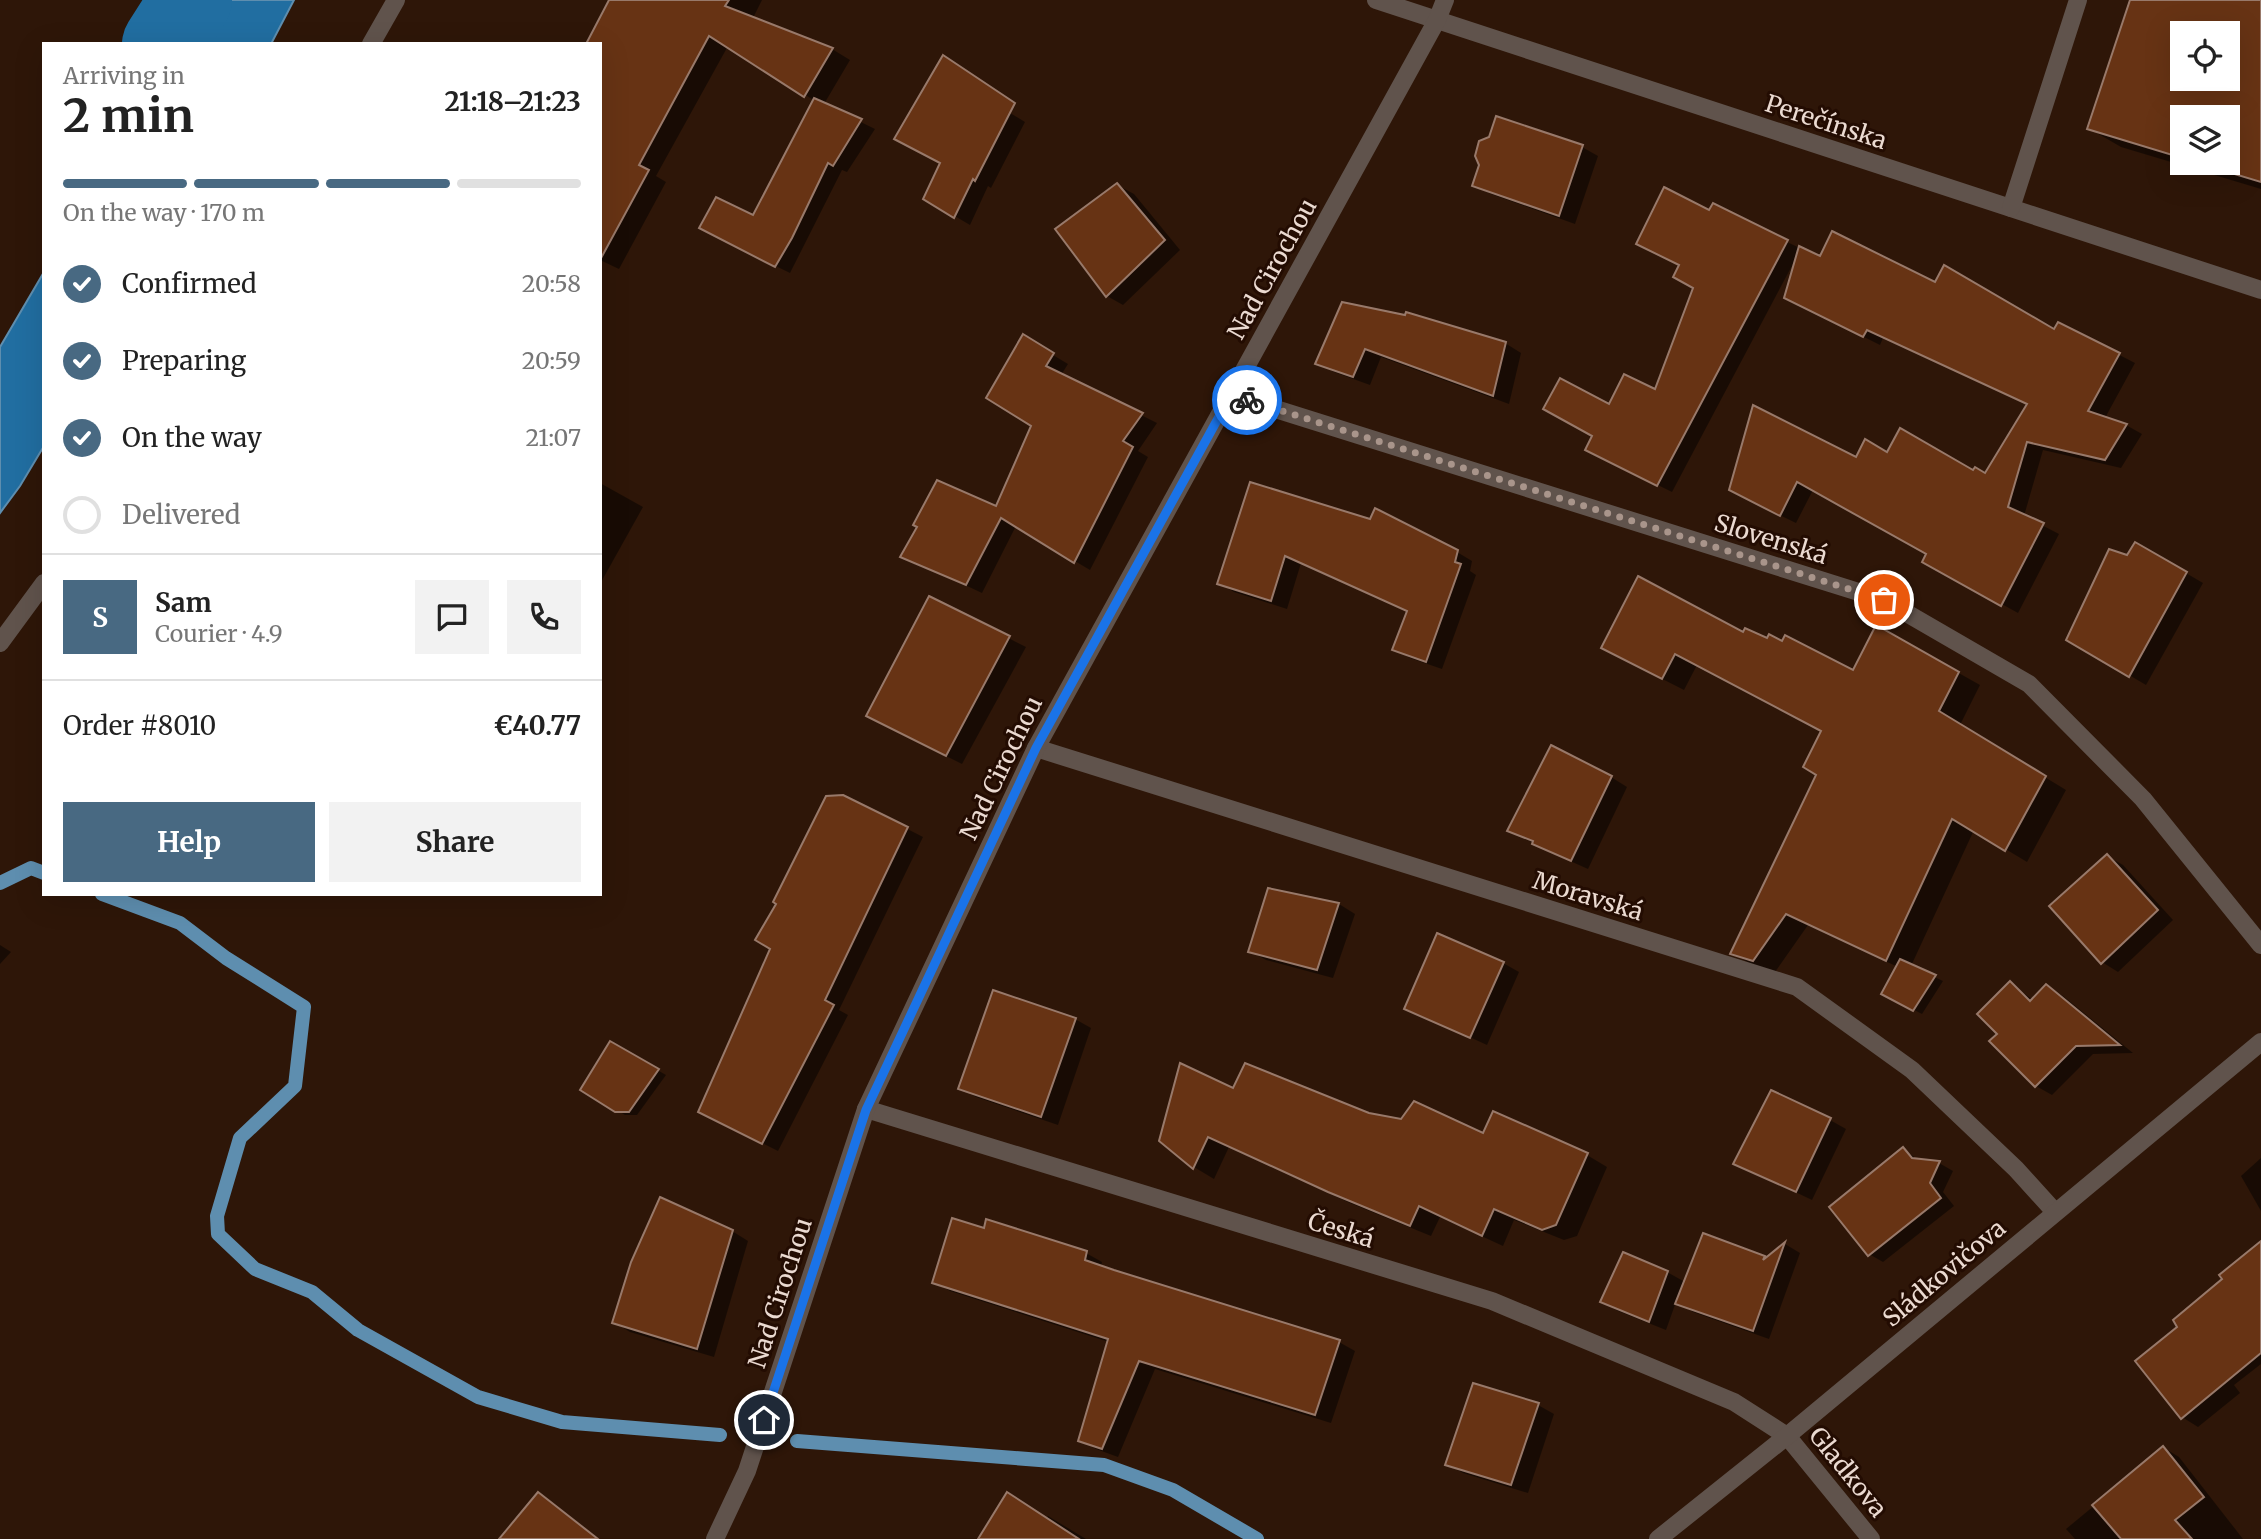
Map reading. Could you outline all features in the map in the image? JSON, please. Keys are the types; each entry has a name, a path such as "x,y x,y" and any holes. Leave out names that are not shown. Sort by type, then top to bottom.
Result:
{"street":[{"path":"372,42 396,0"},
{"name":"Perečínska","path":"1376,0 2261,290"},
{"name":"Nad Cirochou","path":"715,1539 747,1471 866,1110 1036,748 1437,20 1445,0"},
{"path":"2011,208 2078,0"},
{"name":"Slovenská","path":"1231,395 1884,600 2029,684 2143,799 2261,945"},
{"path":"0,643 42,586"},
{"name":"Moravská","path":"1036,748 1797,987 1912,1070 2016,1169 2055,1212"},
{"name":"Sládkovičova","path":"1658,1539 1787,1436 2261,1042"},
{"name":"Česká","path":"866,1110 1492,1301 1734,1402 1787,1436"},
{"name":"Gladkova","path":"1787,1436 1871,1539"}],"water":[{"path":"200,0 294,0 272,42 179,42"},
{"path":"42,275 42,449 0,513 0,347"}],"building":[{"path":"609,0 729,0 725,6 833,48 804,97 709,36 639,165 649,170 602,256 602,42 587,42"},
{"path":"2130,0 2261,0 2261,182 2238,175 2240,175 2240,105 2170,105 2170,154 2087,129"},
{"path":"943,55 1015,103 954,218 923,199 940,163 894,139"},
{"path":"814,98 862,119 833,166 828,163 775,267 699,228 716,197 753,215"},
{"path":"1496,116 1583,145 1559,216 1472,186 1479,165 1475,156 1479,141 1489,137"},
{"path":"1117,183 1165,240 1106,297 1055,229"},
{"path":"1664,187 1709,210 1713,203 1788,240 1657,486 1585,450 1592,436 1543,409 1560,378 1609,404 1624,374 1655,389 1693,288 1673,277 1679,265 1636,244"},
{"path":"1832,231 1935,282 1944,265 2054,329 2058,322 2120,353 2088,411 2127,424 2105,460 2027,442 2008,507 2044,523 2001,606 1922,562 1926,554 1797,482 1780,516 1729,490 1753,405 1856,457 1865,439 1887,452 1900,428 1973,470 1975,467 1985,473 2027,404 1867,330 1863,337 1784,298 1799,246 1820,256"},
{"path":"1342,302 1405,315 1406,312 1506,342 1493,396 1365,349 1353,377 1315,364"},
{"path":"1023,334 1054,353 1046,366 1143,413 1123,441 1133,447 1074,563 1001,518 966,585 900,557 917,527 913,525 937,480 996,506 1031,426 986,398"},
{"path":"1250,482 1370,519 1375,508 1458,550 1455,562 1461,564 1426,662 1392,650 1407,611 1285,556 1271,601 1217,584"},
{"path":"2135,542 2187,572 2129,677 2066,640 2109,549 2127,555"},
{"path":"1638,576 1743,632 1745,628 1767,638 1769,634 1782,641 1785,635 1853,670 1876,625 1959,672 1939,711 2046,776 2005,851 1952,819 1886,961 1786,914 1753,961 1730,954 1816,775 1803,767 1821,731 1675,654 1662,679 1601,648"},
{"path":"929,596 1010,636 946,756 866,716"},
{"path":"1551,745 1612,776 1571,861 1507,831"},
{"path":"843,795 908,827 825,1000 834,1005 762,1144 698,1112 770,949 755,940 776,904 773,902 826,796"},
{"path":"2107,854 2158,910 2101,964 2049,906"},
{"path":"1268,888 1339,903 1317,970 1248,952"},
{"path":"1437,933 1504,962 1470,1038 1404,1009"},
{"path":"1900,959 1936,975 1913,1011 1881,994"},
{"path":"2010,981 2030,1001 2046,984 2120,1045 2076,1046 2035,1087 1989,1041 1997,1034 1977,1014"},
{"path":"993,990 1076,1018 1041,1117 958,1089"},
{"path":"610,1041 659,1069 629,1112 615,1112 580,1090"},
{"path":"1180,1063 1233,1088 1245,1063 1369,1113 1401,1119 1414,1101 1483,1133 1493,1111 1588,1153 1556,1225 1542,1230 1494,1209 1482,1236 1419,1206 1410,1226 1208,1137 1193,1169 1159,1141"},
{"path":"1771,1090 1831,1118 1796,1192 1733,1164"},
{"path":"1903,1147 1912,1158 1940,1161 1930,1183 1941,1198 1868,1256 1829,1207"},
{"path":"660,1197 733,1230 697,1349 612,1323 631,1262"},
{"path":"952,1218 984,1228 986,1219 1087,1251 1085,1260 1114,1270 1340,1340 1315,1415 1139,1361 1102,1449 1078,1441 1108,1339 932,1283"},
{"path":"1703,1233 1765,1256 1763,1260 1785,1242 1753,1331 1675,1304"},
{"path":"2261,1241 2261,1353 2181,1419 2135,1361 2177,1327 2173,1320 2222,1279 2219,1275"},
{"path":"1623,1252 1668,1271 1649,1322 1600,1302"},
{"path":"1473,1383 1539,1403 1511,1485 1445,1465"},
{"path":"2163,1446 2204,1497 2175,1520 2192,1539 2121,1539 2092,1505"},
{"path":"538,1492 598,1539 499,1539"},
{"path":"1007,1492 1079,1539 978,1539"}],"waterway":[{"path":"164,42 191,0"},
{"path":"0,883 31,868 42,872"},
{"path":"107,896 180,923 226,958 304,1007 295,1086 240,1138 217,1216 218,1234 255,1269 312,1292 358,1330 478,1397 562,1422 720,1435"},
{"path":"797,1441 1104,1465 1173,1490 1257,1539"}],"way so far":[{"path":"1247,400 1884,600"}],"route":[{"path":"764,1420 866,1110 1024,772 1231,395 1247,400"}]}
